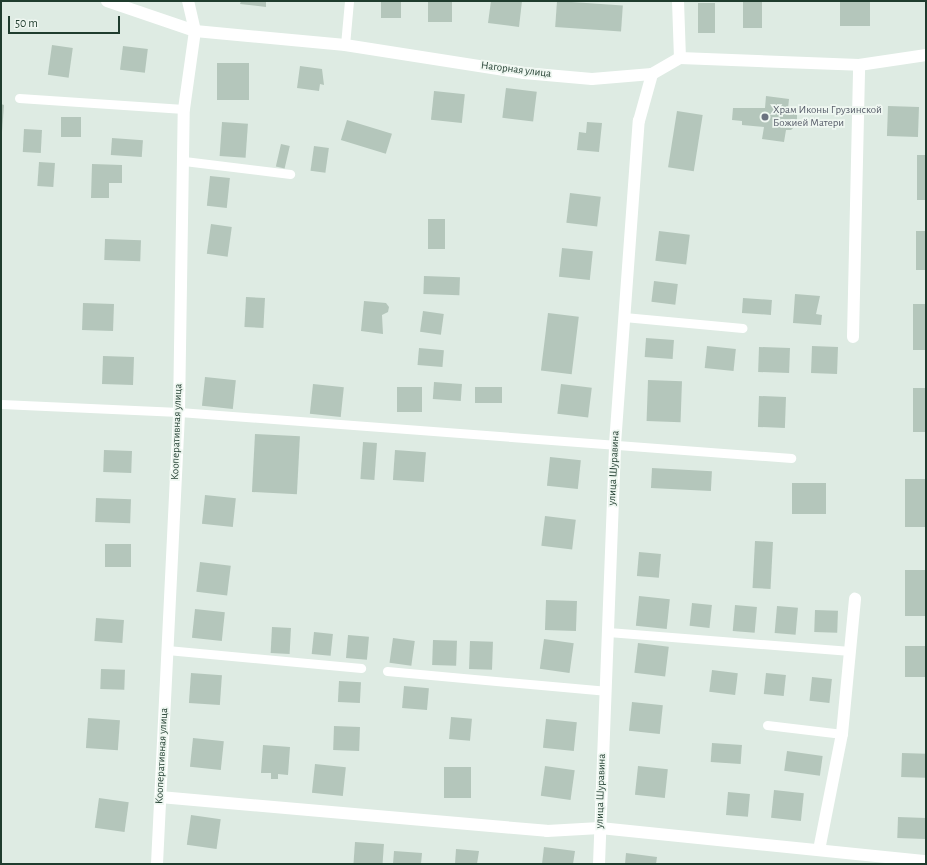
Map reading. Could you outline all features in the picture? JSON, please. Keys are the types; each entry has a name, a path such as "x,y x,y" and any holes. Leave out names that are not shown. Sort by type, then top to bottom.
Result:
{"street":[{"name":"Нагорная улица","path":"107,1 195,31 344,45 524,73 592,79 652,74 680,58"},
{"name":"Кооперативная улица","path":"157,864 179,412 184,109 195,31 188,1"},
{"path":"678,1 680,58 859,65 926,55"},
{"path":"853,337 859,65"},
{"name":"улица Шуравина","path":"599,864 615,444 639,121 652,74"},
{"path":"819,850 842,734 855,599"},
{"path":"160,797 547,831 600,828 926,861"}],"lane":[{"path":"344,45 349,1"},
{"path":"19,98 184,109"},
{"path":"184,161 290,174"},
{"path":"624,317 742,328"},
{"path":"1,404 179,412 791,458"},
{"path":"608,632 850,651"},
{"path":"167,650 361,668"},
{"path":"387,671 605,691"},
{"path":"767,725 842,734"}],"building":[{"path":"241,1 266,1 266,7 240,4"},
{"path":"381,1 401,1 401,18 381,18"},
{"path":"428,1 452,1 452,22 428,22"},
{"path":"491,1 522,1 519,27 488,23"},
{"path":"557,1 623,6 621,32 555,27"},
{"path":"743,1 762,1 762,28 743,28"},
{"path":"840,1 870,1 870,26 840,26"},
{"path":"698,3 715,3 715,33 698,33"},
{"path":"52,45 73,48 69,78 48,75"},
{"path":"123,46 148,49 145,73 120,70"},
{"path":"217,63 249,63 249,100 217,100"},
{"path":"300,66 322,69 324,85 320,84 319,91 297,88"},
{"path":"506,88 537,92 533,122 502,118"},
{"path":"434,91 465,94 462,123 431,120"},
{"name":"Храм Иконы Грузинской Божией Матери","path":"766,96 789,99 788,109 797,115 797,124 791,130 786,130 784,142 762,139 764,127 742,125 742,121 732,120 733,108 765,108"},
{"path":"1,104 4,105 2,132 1,132"},
{"path":"888,106 919,107 918,137 887,136"},
{"path":"677,111 703,115 694,171 668,167"},
{"path":"61,117 81,117 81,137 61,137"},
{"path":"347,120 392,134 386,154 341,140"},
{"path":"222,122 248,124 246,158 220,156"},
{"path":"587,122 602,123 599,152 577,150 579,132 586,133"},
{"path":"24,129 42,130 41,153 23,152"},
{"path":"112,138 143,140 142,157 111,155"},
{"path":"281,144 290,146 285,168 276,166"},
{"path":"314,146 329,148 325,173 311,171"},
{"path":"917,155 926,155 926,200 917,200"},
{"path":"39,162 55,163 53,187 37,186"},
{"path":"92,164 122,165 122,183 109,183 109,198 91,198"},
{"path":"210,176 230,178 227,208 207,206"},
{"path":"570,193 601,197 597,227 566,223"},
{"path":"428,219 445,219 445,249 428,249"},
{"path":"211,224 232,227 228,257 207,254"},
{"path":"659,231 690,235 686,265 655,261"},
{"path":"916,231 926,231 926,270 916,270"},
{"path":"105,239 141,240 140,261 104,260"},
{"path":"562,248 593,251 590,280 559,277"},
{"path":"424,276 460,277 459,295 423,294"},
{"path":"654,281 678,284 675,305 651,302"},
{"path":"795,294 820,296 816,314 822,315 821,325 793,323"},
{"path":"246,297 265,298 263,328 244,327"},
{"path":"743,298 772,300 771,315 742,313"},
{"path":"364,301 386,303 389,307 388,312 382,315 383,334 361,331"},
{"path":"83,303 114,304 113,331 82,330"},
{"path":"913,304 926,304 926,350 913,350"},
{"path":"423,311 444,314 441,335 420,332"},
{"path":"548,313 579,317 572,374 541,371"},
{"path":"646,338 674,340 673,359 645,357"},
{"path":"707,346 736,349 734,371 705,368"},
{"path":"812,346 838,347 837,374 811,373"},
{"path":"759,347 790,348 789,373 758,372"},
{"path":"419,348 444,350 442,367 418,365"},
{"path":"103,356 134,357 133,385 102,384"},
{"path":"205,377 236,380 233,409 202,406"},
{"path":"648,380 682,381 681,422 647,421"},
{"path":"434,382 462,384 461,401 433,399"},
{"path":"313,384 344,387 341,417 310,414"},
{"path":"561,384 592,388 588,418 557,414"},
{"path":"397,387 422,387 422,412 397,412"},
{"path":"475,387 502,387 502,403 475,403"},
{"path":"913,388 926,388 926,432 913,432"},
{"path":"759,396 786,397 785,428 758,427"},
{"path":"255,434 300,436 297,494 252,492"},
{"path":"363,442 377,443 374,480 360,479"},
{"path":"104,450 132,451 131,473 103,472"},
{"path":"395,450 426,452 424,482 393,480"},
{"path":"550,457 581,460 578,489 547,486"},
{"path":"652,468 712,471 711,491 651,488"},
{"path":"905,479 926,479 926,527 905,527"},
{"path":"792,483 826,483 826,514 792,514"},
{"path":"205,495 236,498 233,527 202,524"},
{"path":"96,498 131,499 130,523 95,522"},
{"path":"545,516 576,520 572,550 541,546"},
{"path":"755,541 773,542 771,589 753,588"},
{"path":"105,544 131,544 131,567 105,567"},
{"path":"639,552 661,554 659,578 637,576"},
{"path":"200,562 231,566 227,596 196,592"},
{"path":"905,570 926,570 926,616 905,616"},
{"path":"639,596 670,599 667,629 636,626"},
{"path":"546,600 577,601 576,631 545,630"},
{"path":"692,603 712,605 709,628 690,626"},
{"path":"735,605 757,607 755,633 733,631"},
{"path":"777,606 798,608 796,635 775,633"},
{"path":"195,609 225,612 222,641 192,638"},
{"path":"815,610 838,611 837,633 814,632"},
{"path":"96,618 124,620 122,643 94,641"},
{"path":"272,627 291,628 290,654 271,653"},
{"path":"314,632 333,634 331,656 312,654"},
{"path":"348,635 369,637 367,660 346,658"},
{"path":"393,638 415,641 411,666 390,663"},
{"path":"544,639 574,643 570,673 540,669"},
{"path":"433,640 457,641 456,666 432,665"},
{"path":"470,641 493,642 492,670 469,669"},
{"path":"638,643 669,647 665,677 634,673"},
{"path":"905,646 926,646 926,677 905,677"},
{"path":"101,669 125,670 124,690 100,689"},
{"path":"712,670 738,673 735,695 709,692"},
{"path":"191,673 222,675 220,705 189,703"},
{"path":"766,673 786,675 784,696 764,694"},
{"path":"812,677 832,679 829,703 809,701"},
{"path":"339,681 361,682 360,703 338,702"},
{"path":"404,686 429,688 427,710 402,708"},
{"path":"632,702 663,705 660,734 629,731"},
{"path":"451,717 472,719 470,741 449,739"},
{"path":"88,718 120,720 118,750 86,748"},
{"path":"546,719 577,722 574,751 543,748"},
{"path":"334,726 360,727 359,751 333,750"},
{"path":"193,738 224,741 221,770 190,767"},
{"path":"712,743 742,745 741,764 711,762"},
{"path":"263,745 290,747 288,775 278,774 278,779 271,779 271,773 261,773"},
{"path":"787,751 823,756 820,776 784,771"},
{"path":"902,753 926,754 925,778 901,777"},
{"path":"315,764 346,767 343,796 312,793"},
{"path":"545,766 575,770 571,800 541,796"},
{"path":"638,766 668,769 665,798 635,795"},
{"path":"444,767 471,767 471,798 444,798"},
{"path":"774,790 804,793 801,821 771,818"},
{"path":"728,792 750,794 748,817 726,815"},
{"path":"99,798 129,802 125,832 95,828"},
{"path":"191,815 221,819 217,849 187,845"},
{"path":"898,817 926,818 925,839 897,838"},
{"path":"355,842 384,844 383,864 353,864"},
{"path":"544,847 575,851 573,864 542,864"},
{"path":"456,849 479,851 477,864 455,864"},
{"path":"394,851 422,853 421,864 393,864"},
{"path":"626,853 657,857 656,864 625,864"}],"place":[{"name":"Храм Иконы Грузинской Божией Матери","path":"765,117"}]}
